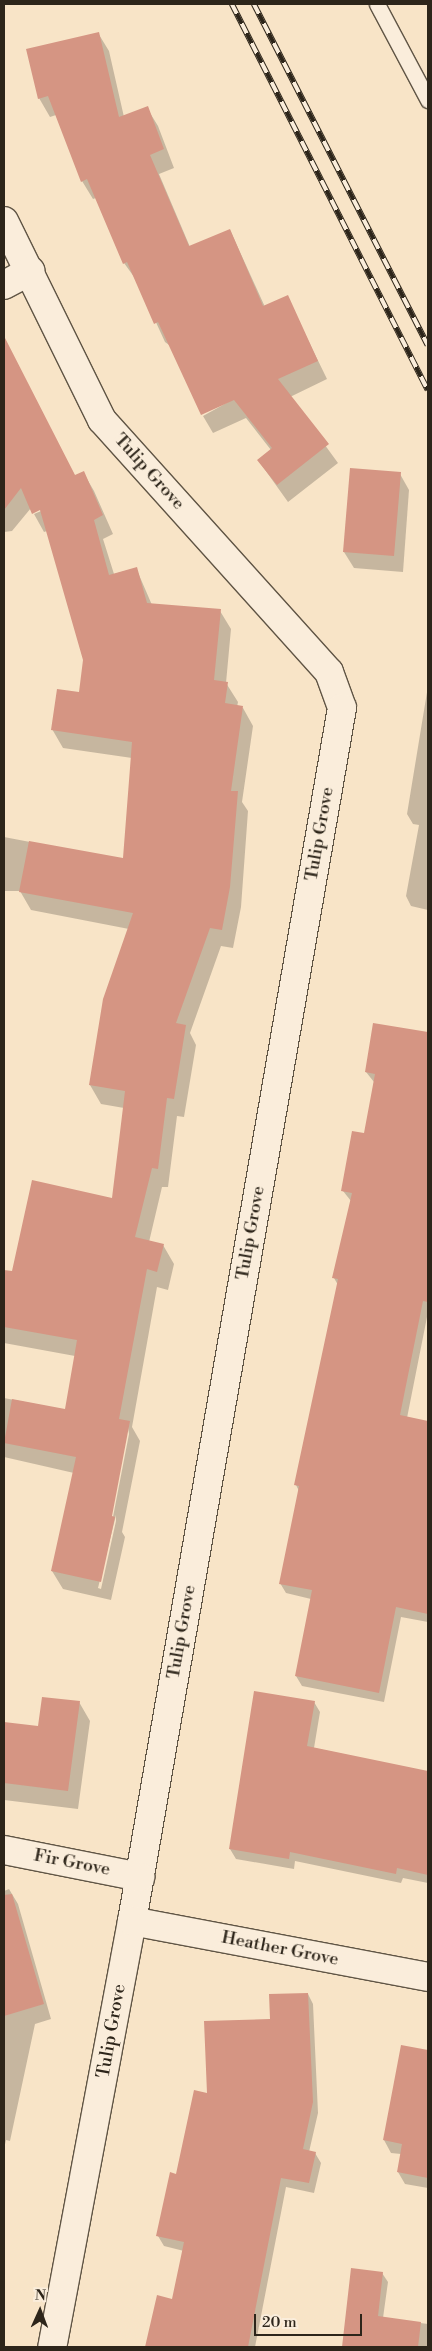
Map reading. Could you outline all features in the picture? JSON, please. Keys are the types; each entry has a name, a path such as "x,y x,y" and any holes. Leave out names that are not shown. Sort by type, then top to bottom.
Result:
{"street":[{"name":"Tulip Grove","path":"4,221 102,420 329,672 342,708 140,1877 52,2347"},
{"path":"4,285 30,271"},
{"name":"Fir Grove","path":"4,1850 140,1877"},
{"name":"Heather Grove","path":"132,1921 428,1977"}],"lane":[{"path":"378,4 388,28 428,100"},
{"path":"383,4 388,28"}],"building":[{"path":"99,32 119,117 148,106 164,149 150,155 189,246 230,229 263,306 288,295 318,361 278,379 329,444 277,485 257,460 272,448 234,400 201,415 158,322 154,324 127,262 123,264 87,179 81,182 48,96 38,99 26,49"},
{"path":"4,336 75,475 84,471 103,515 94,520 109,575 137,567 147,603 221,609 214,680 228,682 225,703 243,706 231,791 238,791 230,887 222,930 210,928 176,1023 186,1025 174,1099 167,1098 158,1169 152,1168 135,1237 164,1244 157,1272 147,1269 119,1419 130,1421 112,1516 115,1517 101,1582 51,1571 76,1457 4,1443 12,1399 65,1409 77,1340 4,1327 4,1270 12,1271 32,1180 112,1198 125,1091 89,1085 103,999 133,913 19,892 29,841 123,858 132,742 51,730 57,689 79,692 83,660 40,510 32,514 21,488 4,510"},
{"path":"350,468 401,472 394,556 343,552"},
{"path":"373,1023 428,1032 428,1302 423,1301 400,1415 428,1421 428,1614 396,1607 379,1693 295,1676 312,1590 279,1584 299,1486 294,1485 338,1279 332,1278 352,1193 341,1191 352,1131 364,1133 375,1074 365,1072"},
{"path":"254,1691 315,1701 307,1746 428,1771 428,1875 397,1868 396,1874 290,1852 289,1859 229,1849"},
{"path":"42,1697 80,1701 68,1791 4,1783 4,1722 38,1726"},
{"path":"12,1894 44,2004 4,2016 4,1895"},
{"path":"308,1993 313,2102 303,2149 316,2152 309,2183 281,2178 248,2347 145,2347 157,2295 172,2299 184,2242 156,2236 170,2172 176,2174 194,2090 207,2093 204,2021 270,2019 269,1994"},
{"path":"401,2045 428,2050 428,2178 397,2172 402,2144 383,2140"},
{"path":"351,2268 383,2272 378,2316 421,2322 418,2347 342,2347"}],"railway":[{"path":"232,4 428,390"},
{"path":"254,4 428,345"}]}
